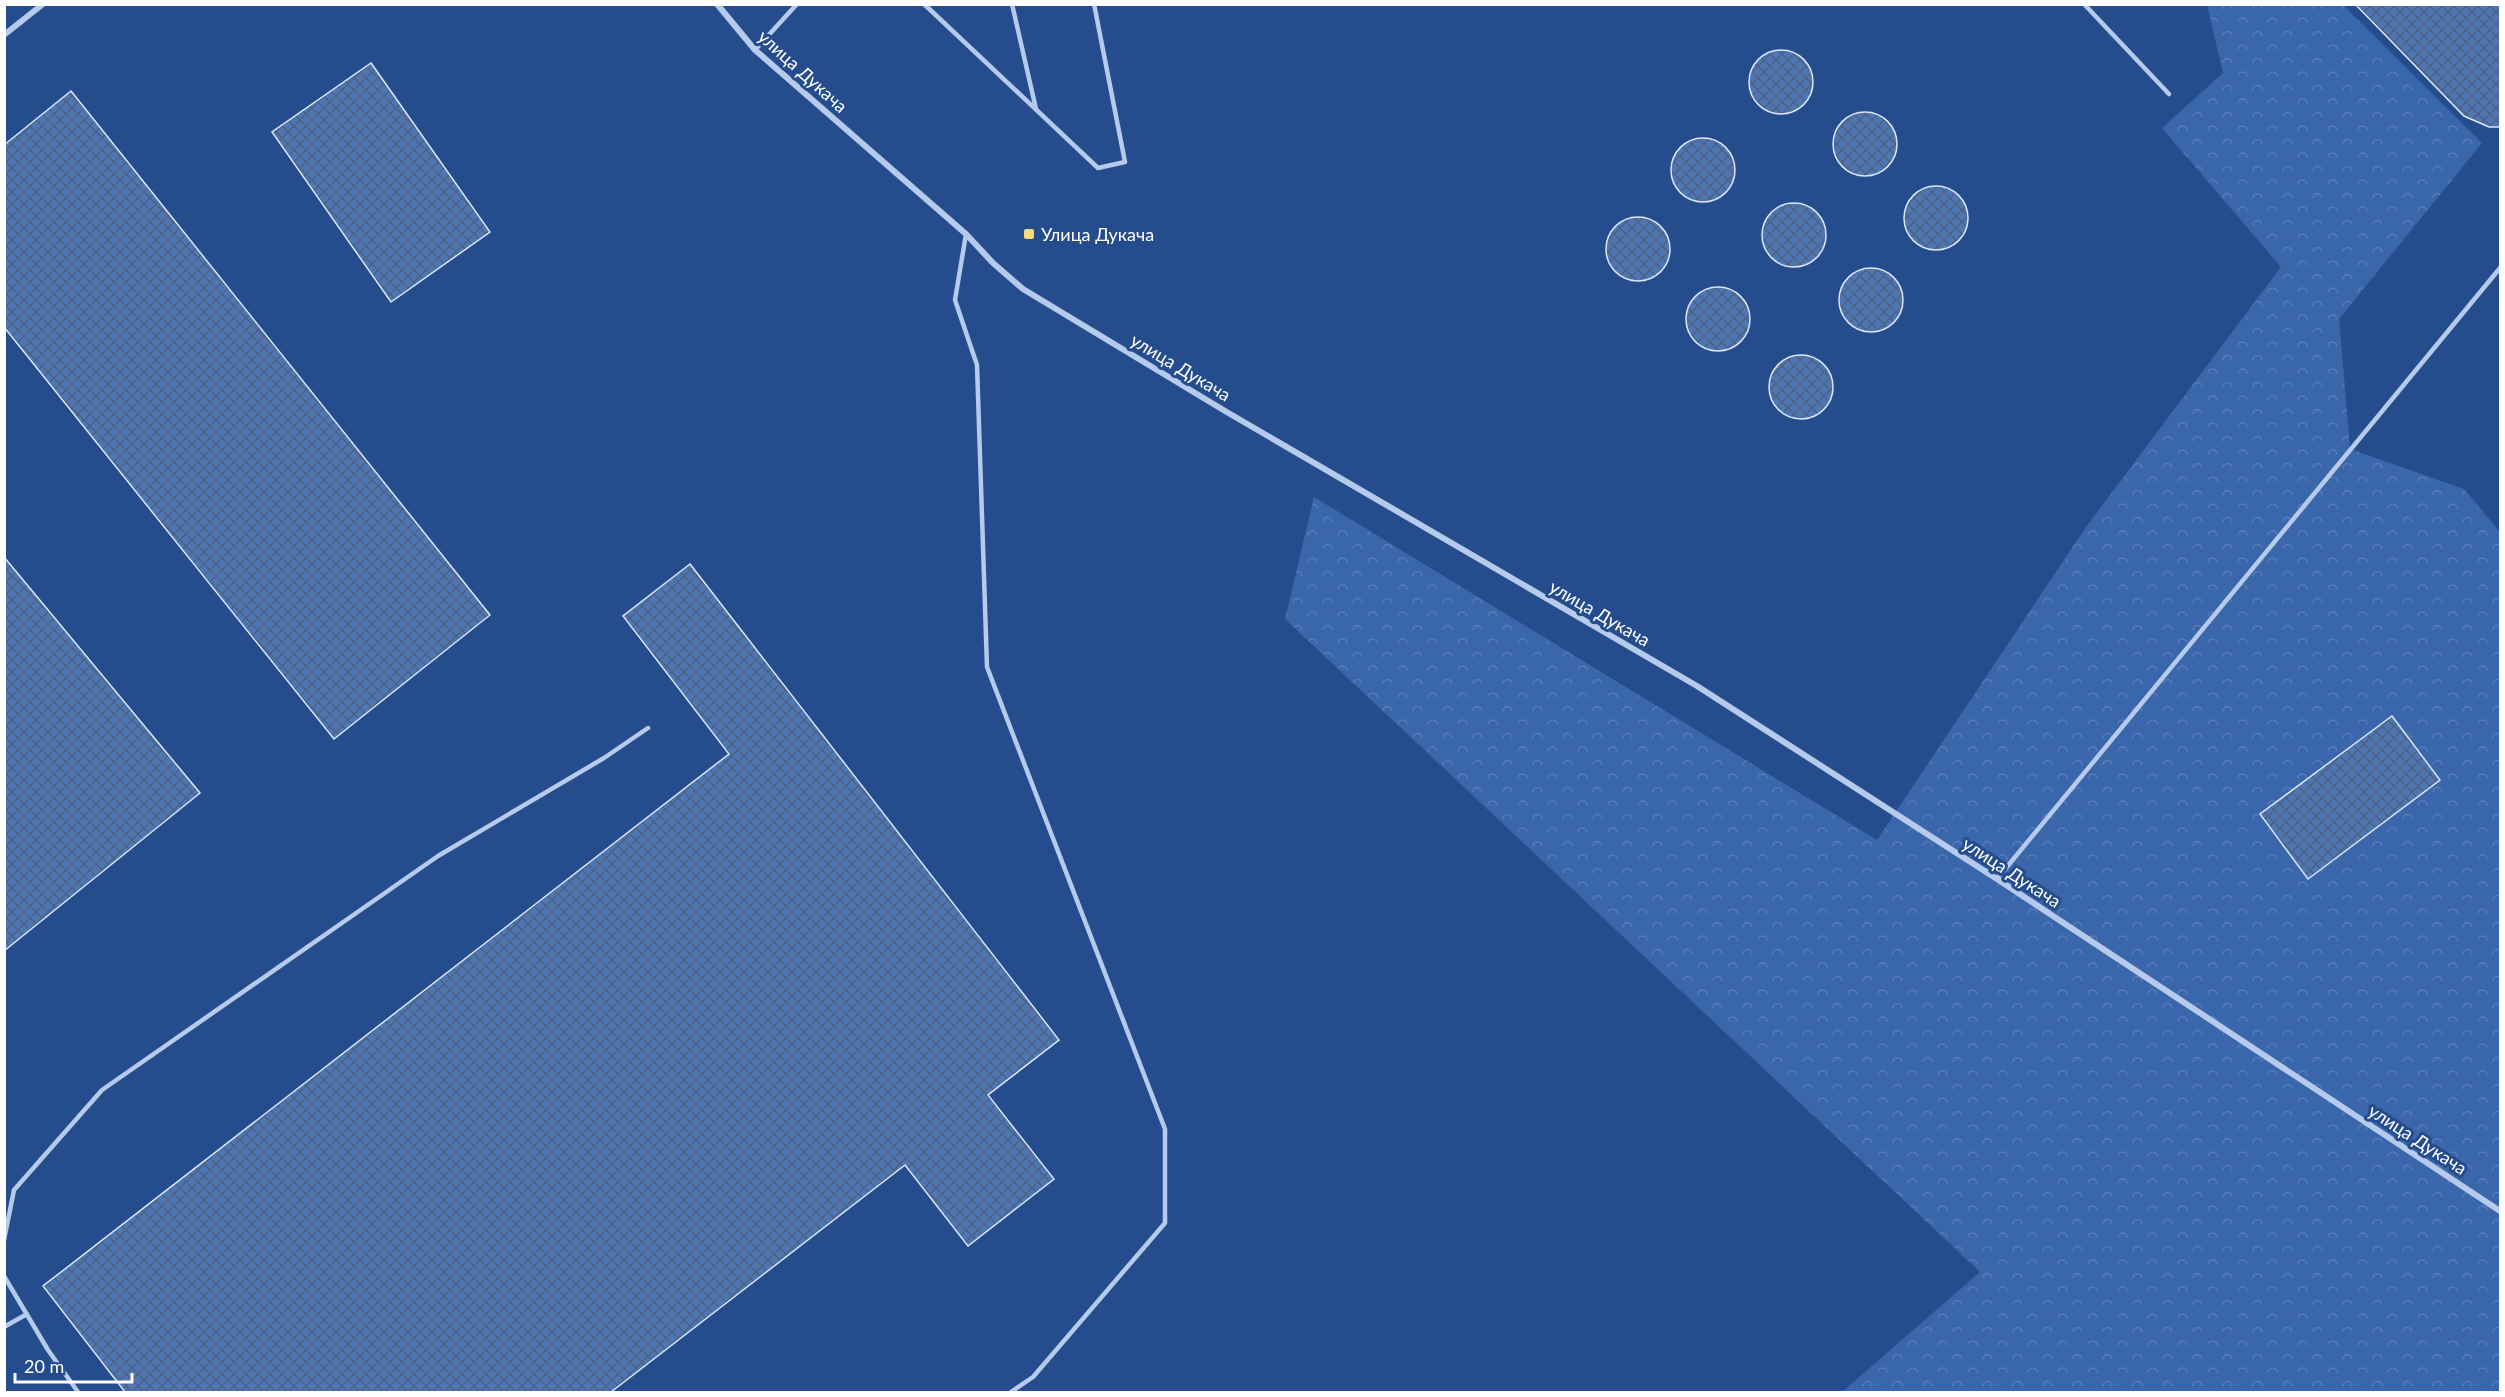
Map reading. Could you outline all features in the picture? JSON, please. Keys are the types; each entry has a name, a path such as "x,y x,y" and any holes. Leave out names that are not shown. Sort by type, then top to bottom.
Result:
{"street":[{"path":"4,35 44,4"},
{"name":"улица Дукача","path":"717,4 755,50 966,234 993,263 1023,289 1225,411 1697,686 1997,879 2500,1211"}],"lane":[{"path":"755,50 797,4"},
{"path":"924,4 1098,168 1125,162 1094,4"},
{"path":"1012,4 1036,109"},
{"path":"2084,4 2169,94"},
{"path":"966,234 955,300 977,365 987,667 1164,1129 1165,1223 1033,1377 1011,1392"},
{"path":"1997,879 2500,268"},
{"path":"4,1240 15,1190 102,1090 438,856 604,758 648,728"},
{"path":"4,1276 78,1392"},
{"path":"4,1327 27,1314"}],"green space":[{"path":"2207,5 2343,5 2482,143 2339,319 2350,449 2464,489 2500,532 2500,1392 1842,1392 1980,1272 1285,619 1314,497 1877,840 2086,527 2281,267 2162,128 2223,73"}],"building":[{"path":"2355,4 2500,4 2500,127 2489,127 2464,116"},
{"path":"1781,50 1799,56 1807,64 1813,82 1807,100 1799,108 1781,114 1763,108 1755,100 1749,82 1755,64 1763,56"},
{"path":"371,63 490,232 391,302 272,132"},
{"path":"71,91 490,615 334,739 4,327 4,145"},
{"path":"1865,112 1883,118 1891,126 1897,144 1891,162 1883,170 1865,176 1847,170 1839,162 1833,144 1839,126 1847,118"},
{"path":"1703,138 1721,144 1729,152 1735,170 1729,188 1721,196 1703,202 1685,196 1677,188 1671,170 1677,152 1685,144"},
{"path":"1936,186 1954,192 1962,200 1968,218 1962,236 1954,244 1936,250 1918,244 1910,236 1904,218 1910,200 1918,192"},
{"path":"1794,203 1812,209 1820,217 1826,235 1820,253 1812,261 1794,267 1776,261 1768,253 1762,235 1768,217 1776,209"},
{"path":"1638,217 1656,223 1664,231 1670,249 1664,267 1656,275 1638,281 1620,275 1612,267 1606,249 1612,231 1620,223"},
{"path":"1871,268 1889,274 1897,282 1903,300 1897,318 1889,326 1871,332 1853,326 1845,318 1839,300 1845,282 1853,274"},
{"path":"1718,287 1736,293 1744,301 1750,319 1744,337 1736,345 1718,351 1700,345 1692,337 1686,319 1692,301 1700,293"},
{"path":"1801,355 1819,361 1827,369 1833,387 1827,405 1819,413 1801,419 1783,413 1775,405 1769,387 1775,369 1783,361"},
{"path":"4,557 200,793 4,951"},
{"path":"690,564 1059,1040 988,1095 1054,1179 968,1246 905,1165 611,1392 125,1392 43,1286 729,754 623,616"},
{"path":"2392,716 2440,780 2308,879 2260,814"}],"place":[{"name":"Улица Дукача","path":"1029,234"}]}
